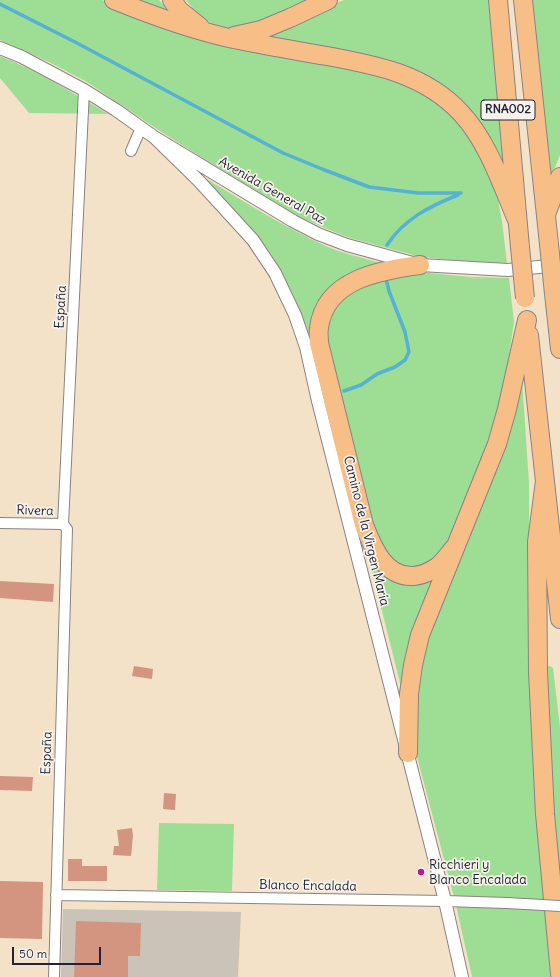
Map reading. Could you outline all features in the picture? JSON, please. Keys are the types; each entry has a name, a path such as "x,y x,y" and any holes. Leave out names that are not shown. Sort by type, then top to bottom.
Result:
{"highway":[{"path":"114,0 170,22 227,37 370,64 399,73 425,84 446,98 461,113 477,134 490,157 517,220"},
{"path":"172,0 178,10 205,31"},
{"path":"227,37 261,30 328,0"},
{"name":"RNA002","path":"498,0 527,320 560,619"},
{"name":"RNA002","path":"523,0 560,349"},
{"path":"545,216 560,177"},
{"path":"420,264 389,269 353,282 339,291 329,301 310,333 321,351 364,525 371,545 384,564 395,573 407,576 422,575 437,567 455,547"},
{"path":"408,753 409,694 413,665 420,635 497,444 507,409 527,320"},
{"name":"RNA002","path":"545,481 537,542 538,672 545,814 560,974"}],"street":[{"name":"Avenida General Paz","path":"0,48 22,57 84,90 116,110 154,137 286,217 318,234 348,245 420,264 508,270 560,265"},
{"name":"España","path":"54,977 65,527 84,90"},
{"path":"131,151 141,128"},
{"name":"Camino de la Virgen María","path":"154,137 199,181 253,240 275,273 295,315 310,333 306,347 320,408 445,901 462,977"},
{"name":"Rivera","path":"0,522 65,527"},
{"name":"Blanco Encalada","path":"56,895 445,901 560,906"}],"shaded area":[{"path":"63,909 241,912 238,977 61,977"}],"green space":[{"path":"0,0 102,0 171,26 365,70 396,79 439,102 472,137 497,195 507,263 472,262 421,257 350,238 296,215 160,131 87,82 49,62 0,40"},
{"path":"133,0 159,0 171,14"},
{"path":"186,0 314,0 268,21 242,28 231,29 220,27 205,20"},
{"path":"344,0 488,0 507,184 444,89 258,37"},
{"path":"532,0 560,0 560,155 550,180"},
{"path":"0,56 42,75 108,114 29,113 0,78"},
{"path":"203,177 302,235 325,246 381,263 323,296 314,311 310,336 288,284 266,246 244,220"},
{"path":"419,272 471,277 509,278 514,322 501,410 449,544 433,561 420,569 406,570 383,552 370,524 326,343 326,328 334,306 359,285"},
{"path":"521,364 529,483 530,672 553,977 472,977 455,901 415,749 418,666"},
{"path":"366,547 385,573 397,583 409,585 438,577 403,695"},
{"path":"548,666 553,668 560,727 560,895 552,812"},
{"path":"159,823 234,824 232,891 157,890"}],"building":[{"path":"0,581 54,584 53,602 0,598"},
{"path":"134,666 153,669 152,679 132,676"},
{"path":"0,776 33,777 32,791 0,790"},
{"path":"164,793 176,794 175,810 163,809"},
{"path":"132,828 133,836 131,856 113,855 114,846 119,846 117,830"},
{"path":"68,859 82,859 82,866 107,866 107,881 68,881"},
{"path":"0,881 43,882 42,939 0,938"},
{"path":"76,921 141,923 140,956 128,956 128,977 74,977"}],"waterway":[{"path":"0,4 75,42 283,153 322,169 369,187 418,193 461,193"},
{"path":"387,245 401,228 418,214 458,195"},
{"path":"344,391 361,385 377,374 395,367 405,360 409,352 405,332 389,291 386,279"}],"place":[{"name":"Ricchieri y Blanco Encalada","path":"421,872"}]}
